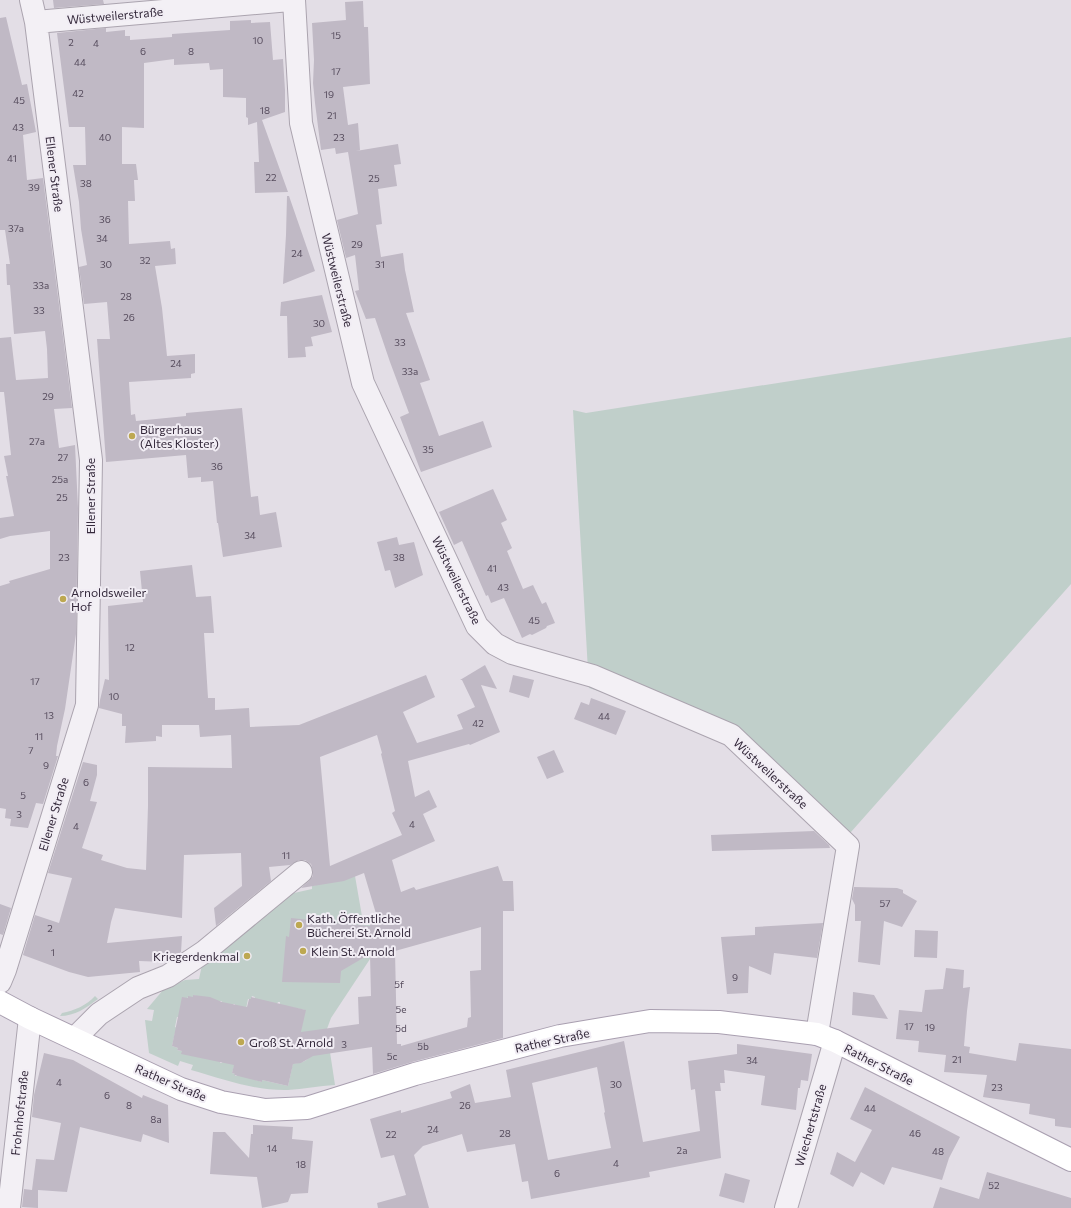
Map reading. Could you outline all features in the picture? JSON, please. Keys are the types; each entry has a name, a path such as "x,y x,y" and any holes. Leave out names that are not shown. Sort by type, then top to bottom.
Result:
{"main road":[{"name":"Rather Straße","path":"0,1002 30,1018 181,1089 221,1102 265,1110 307,1108 415,1074 560,1036 650,1021 719,1022 826,1038 1071,1160"}],"street":[{"name":"Ellener Straße","path":"0,982 87,705 91,460 36,22 31,0"},
{"name":"Wüstweilerstraße","path":"36,22 290,0"},
{"name":"Wüstweilerstraße","path":"294,0 301,124 363,383 477,626 495,644 512,653 593,676 731,735 848,846 826,1038"},
{"path":"75,1038 99,1014 138,988 168,976 204,952 301,872"},
{"name":"Frohnhofstraße","path":"9,1208 30,1018"},
{"name":"Wiechertstraße","path":"786,1208 826,1038"}],"shaded area":[{"path":"1071,337 1071,584 843,841 731,735 589,688 573,410 586,413"},
{"path":"355,876 363,922 370,922 370,959 331,1018 324,1037 328,1039 335,1085 288,1090 263,1089 227,1081 191,1070 193,1065 180,1061 178,1066 149,1053 145,1020 152,1021 154,1010 147,1009 163,990 185,980 199,979 202,965 283,899 294,893 312,889 312,886","holes":["193,995 219,1003 222,1001 221,1004 232,1006 235,1004 235,1007 246,1009 248,999 251,999 252,996 255,997 254,999 277,1004 280,1002 280,1005 305,1010 300,1034 311,1055 304,1062 293,1063 288,1086 262,1080 262,1082 237,1074 237,1076 235,1076 235,1074 232,1073 235,1063 223,1060 222,1063 220,1063 221,1060 177,1050 178,1048 172,1046 177,1028 175,1027 177,1017 179,1017 188,997 193,997"]},
{"path":"95,996 98,999 85,1008 71,1015 60,1016 62,1013 84,1005"}],"building":[{"path":"53,0 103,0 104,4 54,8"},
{"path":"363,1 364,27 368,27 370,84 343,87 348,125 358,123 360,150 356,151 398,144 401,164 394,165 397,186 378,189 382,224 376,225 381,257 403,253 414,312 406,313 430,380 420,383 439,436 483,421 492,447 421,472 400,417 409,413 375,318 366,319 355,291 359,290 355,255 346,258 337,220 358,214 348,152 336,154 335,148 321,150 315,103 313,83 314,60 312,23 346,20 345,2"},
{"path":"6,17 22,85 27,84 36,132 23,135 27,180 43,178 72,408 54,409 59,448 75,445 78,508 76,634 65,709 57,746 56,756 58,756 43,804 36,803 28,828 10,826 11,819 5,818 6,809 0,808 0,586 10,583 9,581 50,569 50,531 10,536 0,539 0,518 14,516 6,476 8,476 4,456 11,455 4,392 0,392 0,338 11,337 16,380 48,378 45,331 14,334 10,285 7,285 6,264 10,264 5,230 0,230 0,18"},
{"path":"251,20 251,23 270,22 273,60 283,59 285,112 262,120 288,192 255,193 254,162 259,162 257,122 248,125 248,118 246,117 246,98 223,97 223,69 210,70 209,63 174,65 174,59 144,63 144,128 122,127 122,164 136,164 138,180 134,180 135,201 128,201 129,244 170,241 171,249 175,248 176,264 155,266 162,308 167,356 195,354 195,373 191,374 191,378 129,382 131,415 135,414 136,421 186,416 186,413 242,408 251,497 258,496 260,515 276,512 282,547 223,557 217,523 213,481 201,482 201,477 188,478 186,455 106,462 97,339 110,339 107,302 84,304 79,267 87,265 73,165 86,165 85,127 69,127 57,33 106,28 106,32 125,30 125,36 130,36 130,40 172,37 172,34 230,30 230,21"},
{"path":"287,196 289,196 315,271 283,284 286,235"},
{"path":"322,295 332,332 311,337 313,346 305,347 306,357 288,358 287,316 280,316 281,302"},
{"path":"493,489 507,520 501,523 512,548 507,551 523,589 533,585 542,604 546,602 555,623 532,635 530,634 522,638 504,598 491,603 488,595 486,596 462,541 454,545 439,512"},
{"path":"397,537 399,545 414,542 423,575 395,588 390,570 385,571 377,542"},
{"path":"192,565 196,597 211,596 214,633 204,633 208,698 215,698 215,710 249,708 250,727 299,725 426,675 435,697 403,712 417,743 463,729 457,715 475,707 462,680 460,680 485,665 497,689 481,685 500,732 470,745 469,744 408,761 415,797 429,790 437,807 423,814 435,841 392,860 401,892 414,887 416,890 498,866 503,881 513,881 514,911 503,911 503,1038 373,1074 372,1047 313,1056 301,1063 293,1064 288,1086 262,1080 262,1082 234,1075 235,1074 232,1073 234,1065 181,1054 182,1051 177,1050 178,1048 172,1046 182,997 188,998 188,996 193,997 193,995 210,997 222,1002 247,1007 251,997 306,1010 301,1032 359,1024 358,997 371,996 370,954 341,971 340,983 282,982 286,936 289,937 291,918 370,926 370,919 377,917 364,873 344,881 301,888 313,876 311,864 305,860 299,860 290,865 269,867 271,881 216,926 214,908 242,886 241,853 184,855 182,918 115,908 107,943 182,936 181,952 166,962 139,961 140,972 88,977 69,972 23,955 35,915 59,923 72,878 48,873 83,762 97,765 97,775 90,801 97,802 82,848 103,855 101,860 127,868 146,870 148,767 232,768 231,735 200,737 199,725 162,725 162,737 156,736 156,741 125,743 126,726 122,726 122,714 99,708 105,679 109,680 108,606 143,602 140,571","holes":["377,735 395,811 392,813 402,835 330,866 320,757","481,927 481,970 470,971 471,1017 468,1018 467,1027 401,1046 401,1044 397,1044 395,951"]},
{"path":"513,675 534,680 529,698 509,692"},
{"path":"591,698 626,711 616,735 574,719 581,702 589,705"},
{"path":"554,750 564,772 547,779 537,757"},
{"path":"814,831 829,845 830,848 712,851 711,835"},
{"path":"854,887 897,888 903,890 903,893 917,901 902,927 884,921 880,965 858,962 861,921 855,921 855,905 852,899"},
{"path":"0,904 11,908 3,935 0,934"},
{"path":"823,923 817,958 774,953 771,975 749,966 748,993 727,994 721,937 755,935 755,927"},
{"path":"915,930 938,931 937,958 914,957"},
{"path":"946,968 964,970 963,988 970,987 964,1046 970,1047 969,1053 1016,1061 1019,1043 1071,1049 1071,1128 1055,1126 1055,1119 1029,1114 1030,1104 983,1097 987,1075 944,1072 946,1055 918,1052 919,1041 896,1039 899,1010 922,1012 925,990 943,989"},
{"path":"853,992 874,995 888,1019 852,1015"},
{"path":"624,1041 643,1142 700,1131 695,1089 691,1090 688,1061 737,1054 737,1044 812,1054 808,1081 801,1080 800,1088 798,1088 796,1110 761,1105 765,1076 724,1070 725,1083 720,1083 721,1091 715,1091 721,1158 649,1172 650,1177 531,1199 528,1181 522,1182 515,1144 467,1152 462,1134 423,1146 414,1155 429,1208 378,1208 377,1203 406,1195 394,1155 381,1158 370,1119 401,1110 401,1113 452,1098 450,1092 470,1084 475,1103 511,1097 506,1070","holes":["597,1067 611,1148 548,1160 532,1083"]},
{"path":"44,1053 73,1060 142,1098 143,1095 168,1105 169,1143 143,1134 141,1142 80,1127 67,1192 38,1190 38,1208 22,1207 24,1189 32,1190 36,1159 54,1160 61,1123 32,1117 34,1095"},
{"path":"865,1087 960,1137 949,1158 942,1180 892,1167 884,1185 861,1172 853,1187 830,1174 837,1152 855,1162 872,1130 850,1119"},
{"path":"253,1125 293,1127 292,1139 313,1141 308,1193 291,1194 288,1202 262,1208 257,1177 210,1174 213,1132 225,1132 249,1158"},
{"path":"987,1172 1071,1198 1071,1208 933,1208 940,1187 979,1199"},
{"path":"725,1173 750,1180 744,1203 719,1196"}],"place":[{"name":"Bürgerhaus (Altes Kloster)","path":"132,436"},
{"name":"Arnoldsweiler Hof","path":"63,599"},
{"name":"Kath. Öffentliche Bücherei St. Arnold","path":"299,925"},
{"name":"Klein St. Arnold","path":"303,951"},
{"name":"Kriegerdenkmal","path":"247,956"},
{"name":"Groß St. Arnold","path":"241,1042"}]}
